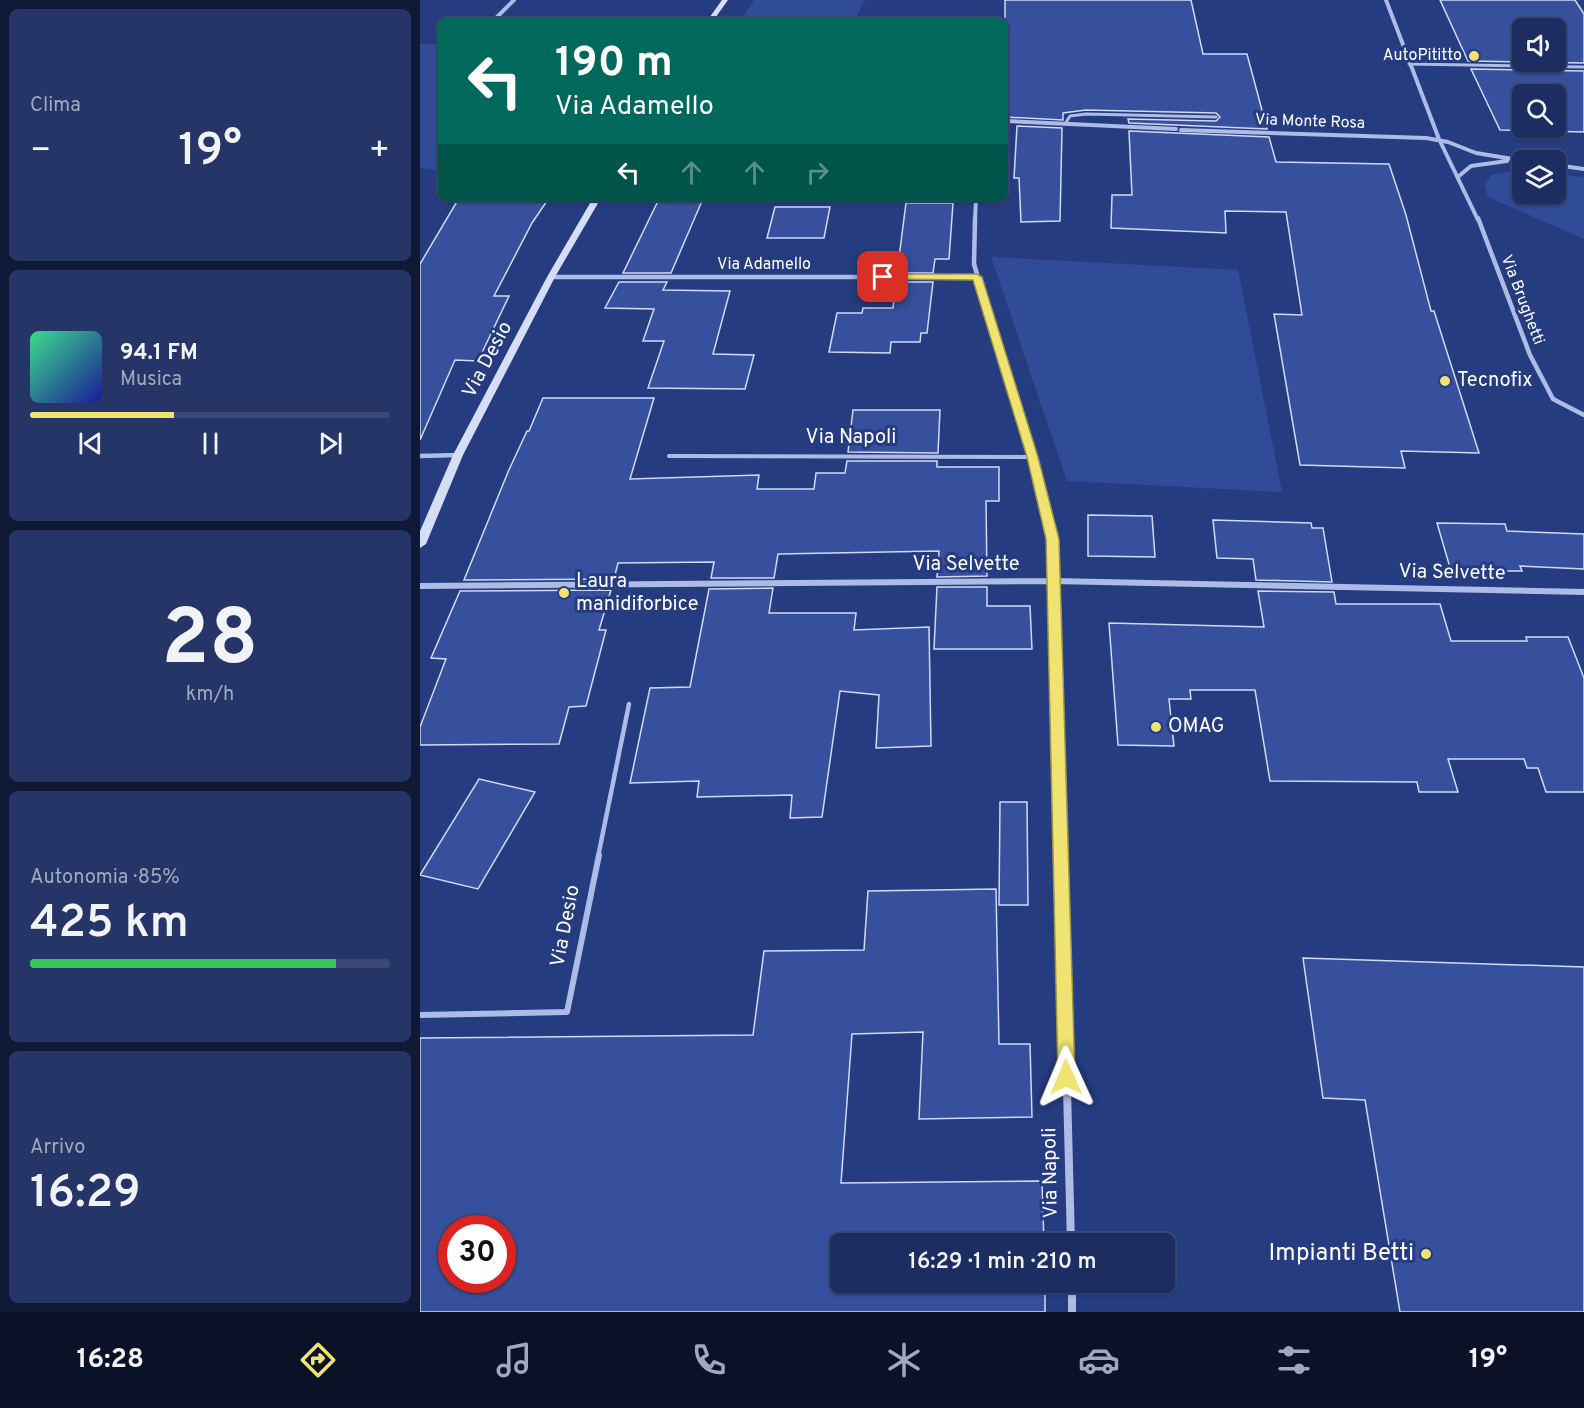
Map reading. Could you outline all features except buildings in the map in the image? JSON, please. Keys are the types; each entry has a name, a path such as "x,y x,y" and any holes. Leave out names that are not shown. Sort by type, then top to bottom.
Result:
{"street":[{"path":"496,18 514,0"},
{"path":"712,18 725,0"},
{"name":"Via Brughetti","path":"1386,0 1439,139 1480,223 1530,355 1553,399 1584,415"},
{"name":"Via Monte Rosa","path":"1008,121 1439,139"},
{"path":"1439,139 1476,153 1512,159"},
{"path":"1459,176 1471,166 1512,161"},
{"path":"1566,166 1584,169"},
{"name":"Via Desio","path":"420,544 458,455 552,277 595,201"},
{"name":"Via Napoli","path":"976,201 974,264 1032,457 1053,539 1071,1233"},
{"name":"Via Adamello","path":"552,277 977,277"},
{"path":"420,456 458,455"},
{"name":"Via Selvette","path":"420,586 1053,581 1584,592"},
{"path":"1072,1293 1072,1312"}],"lane":[{"path":"1409,64 1584,67"},
{"name":"Via Monte Rosa","path":"1065,124 1070,116 1086,114 1215,117"},
{"name":"Via Napoli","path":"669,456 1032,457"},
{"name":"Via Desio","path":"420,1015 567,1012 629,704"}],"shaded area":[{"path":"754,0 865,0 856,18 742,18"},
{"path":"420,44 438,44 438,170 420,168"},
{"path":"1512,172 1512,204 1566,204 1566,175 1584,177 1584,239 1488,197 1484,184 1492,175"},
{"path":"991,257 1238,270 1282,492 1067,481"}],"place":[{"name":"AutoPititto","path":"1474,56"},
{"name":"Tecnofix","path":"1445,381"},
{"name":"Laura manidiforbice","path":"564,593"},
{"name":"OMAG","path":"1156,727"},
{"name":"Impianti Betti","path":"1426,1254"}],"route":[{"path":"883,277 977,277 1032,457 1053,539 1066,1077"}]}
